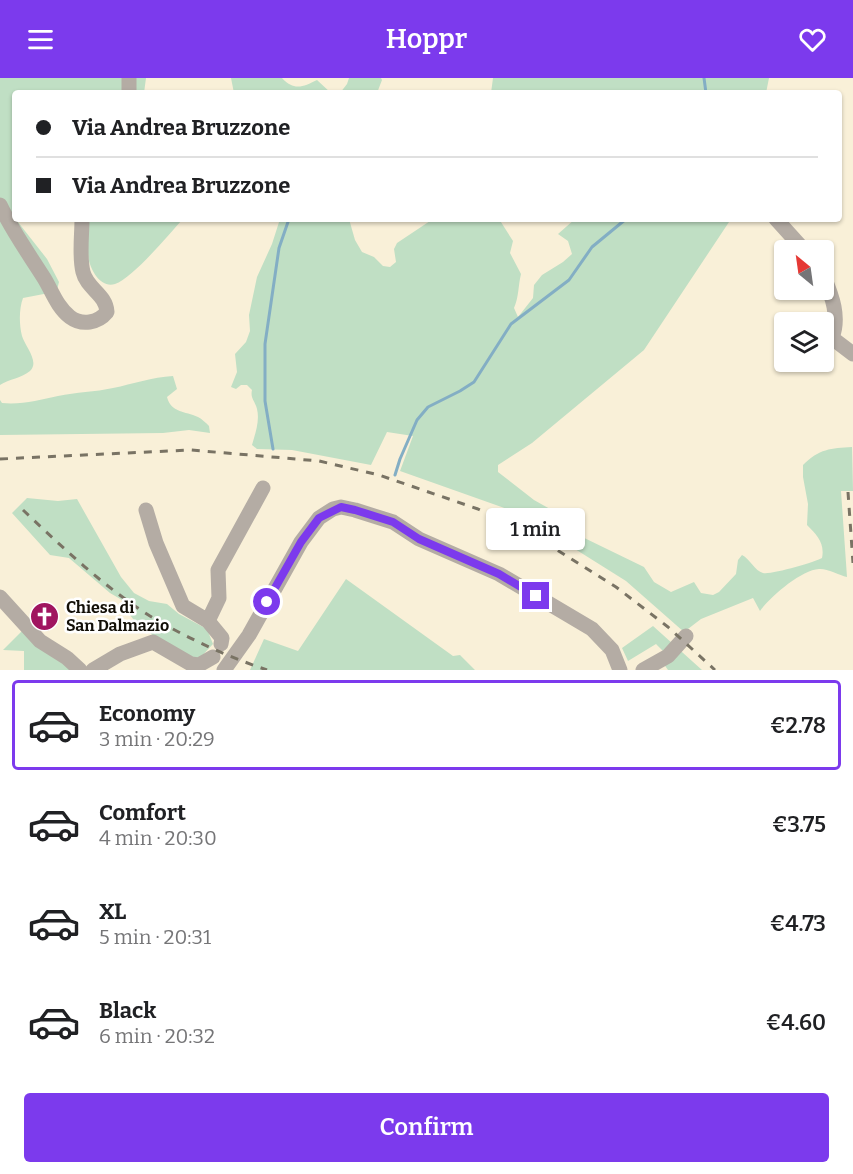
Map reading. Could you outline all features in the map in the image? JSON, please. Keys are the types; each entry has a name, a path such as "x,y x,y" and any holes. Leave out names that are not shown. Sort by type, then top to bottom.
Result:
{"street":[{"path":"0,205 16,236 61,309 70,318 80,322 93,322 107,312 106,304 88,285 82,272 82,222"},
{"path":"779,222 795,240"},
{"path":"832,300 836,323 832,338 853,354"},
{"path":"208,621 219,598 218,570 263,488"},
{"path":"224,670 249,635 301,542 319,518 341,507 393,522 419,539 499,574 592,629 612,650 621,670"},
{"path":"146,510 156,543 183,606 208,621 222,638 221,644"},
{"path":"0,597 40,641 67,658 80,670"},
{"path":"643,670 668,656 686,636"},
{"path":"93,670 120,654 153,642 191,664 199,665 213,657"}],"green space":[{"path":"0,78 146,78 144,90 12,90 12,222 18,222 47,259 59,282 56,294 49,293 23,298 20,327 33,359 33,367 27,373 0,385"},
{"path":"231,78 282,78 295,86 317,80 328,90 233,90"},
{"path":"349,78 381,78 382,80 378,90 342,90"},
{"path":"493,78 769,78 767,90 491,90"},
{"path":"87,222 180,222 150,255 123,280 115,284 105,284 98,278 90,265"},
{"path":"279,222 350,222 355,240 362,252 374,257 383,266 390,267 396,262 394,249 397,243 428,222 501,222 513,241 510,253 521,274 514,308 518,317 533,298 534,285 542,275 572,254 568,241 558,234 572,222 729,222 644,350 532,443 498,465 498,472 534,500 550,509 572,532 644,567 654,582 671,592 694,582 701,593 713,595 719,592 736,574 738,560 742,555 763,573 783,570 822,558 821,544 807,525 808,504 803,465 826,450 852,447 853,491 841,491 847,577 825,570 812,571 786,585 760,611 753,598 701,619 684,632 626,581 516,512 400,471 413,436 387,432 371,465 292,450 257,449 252,445 258,418 252,390 247,385 241,385 236,389 231,387 237,372 235,354 246,342 250,331 249,315 257,277"},
{"path":"173,376 177,389 167,397 169,402 175,409 201,419 209,426 210,433 189,430 163,433 0,435 0,400 2,403 30,402"},
{"path":"27,498 58,501 77,499 121,577 134,593 149,601 167,604 179,614 207,629 213,644 199,659 170,647 146,628 140,628 130,615 132,610 122,600 110,593 69,558 50,555 12,513"},
{"path":"346,579 453,656 460,655 475,670 250,670 264,639 298,651"},
{"path":"653,626 702,670 668,670 659,657 665,653 656,644 628,661 622,648"},
{"path":"23,630 72,670 24,670 24,651 3,650"}],"waterway":[{"path":"704,78 706,90"},
{"path":"273,449 265,401 265,344 279,248 288,222"},
{"path":"395,475 417,420 428,407 474,382 511,324 569,280 592,247 622,222"}],"railway":[{"path":"0,459 191,450 319,461 379,475 478,509 546,543 616,587 668,627 715,670"},
{"path":"848,492 853,563"},
{"path":"23,510 68,552 133,605 178,632 267,670"}],"place":[{"name":"Chiesa di San Dalmazio","path":"45,616"}],"route":[{"path":"267,602 301,542 319,518 341,507 393,522 419,539 499,574 536,596"}]}
